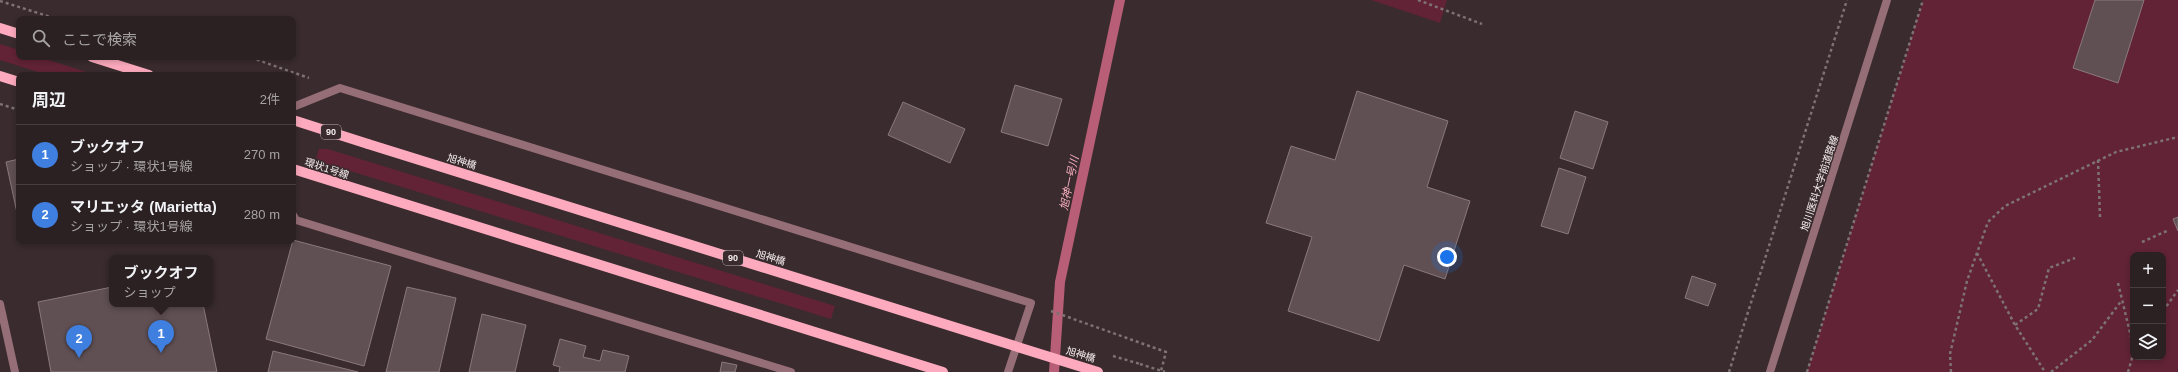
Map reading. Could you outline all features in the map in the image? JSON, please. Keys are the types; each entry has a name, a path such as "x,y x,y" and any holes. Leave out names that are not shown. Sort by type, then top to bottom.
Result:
{"main road":[{"path":"0,28 16,33"},
{"path":"102,60 140,72"},
{"path":"0,76 16,81"},
{"name":"旭神橋","path":"296,121 1098,372"},
{"name":"環状1号線","path":"296,170 943,372"}],"street":[{"name":"旭川医科大学前道路線","path":"1770,372 1887,0"},
{"path":"296,106 340,88 1031,303 1008,372"},
{"path":"296,220 791,372"},
{"path":"0,304 14,372"}],"path":[{"path":"1418,0 1482,24"},
{"path":"1429,4 1430,0"},
{"path":"1729,372 1847,0"},
{"path":"1807,372 1923,0"},
{"path":"0,1 48,16"},
{"path":"0,104 16,109"},
{"path":"1951,372 1950,354 1967,280 1988,222 2005,206 2098,160 2116,152 2178,137"},
{"path":"2098,160 2100,217"},
{"path":"2142,242 2169,230"},
{"path":"1977,252 2015,325 2045,372"},
{"path":"2015,325 2038,309 2049,268 2075,258"},
{"path":"2118,283 2130,333"},
{"path":"2166,307 2178,290"},
{"path":"2051,372 2092,340 2122,300"},
{"path":"1031,303 1166,352 1160,371"},
{"path":"2128,372 2132,360"},
{"path":"1140,364 1165,372"}],"shaded area":[{"path":"1371,0 1447,0 1440,23"},
{"path":"1923,0 2178,0 2178,372 1807,372"},
{"path":"0,44 16,49 16,60 48,60 86,72 38,72 0,60"},
{"path":"319,149 328,149 835,306 831,319 324,163 316,158"}],"building":[{"path":"2095,0 2144,0 2118,83 2073,68"},
{"path":"1015,85 1062,99 1048,146 1001,132"},
{"path":"1357,91 1448,121 1427,187 1470,201 1445,279 1404,265 1379,341 1288,311 1312,237 1266,223 1291,146 1335,160"},
{"path":"903,102 965,129 950,163 888,135"},
{"path":"1575,111 1608,122 1593,169 1560,158"},
{"path":"16,160 16,208 6,162"},
{"path":"1559,168 1586,177 1568,234 1541,226"},
{"path":"2178,217 2178,231 2173,219"},
{"path":"296,241 391,266 364,366 266,339 292,244 296,244"},
{"path":"1692,276 1716,284 1708,306 1685,298"},
{"path":"407,287 456,298 439,372 386,372"},
{"path":"109,288 109,307 204,307 217,372 51,372 38,302"},
{"path":"482,314 526,325 515,372 469,372"},
{"path":"560,339 586,346 583,357 600,361 603,350 629,356 625,372 559,372 560,367 553,365"},
{"path":"273,351 358,372 268,372"},
{"path":"722,362 737,365 735,372 720,372"}],"waterway":[{"name":"旭神一号川","path":"1054,372 1060,282 1120,0"}],"place":[{"name":"ブックオフ","path":"161,353"},
{"name":"マリエッタ (Marietta)","path":"79,358"}]}
